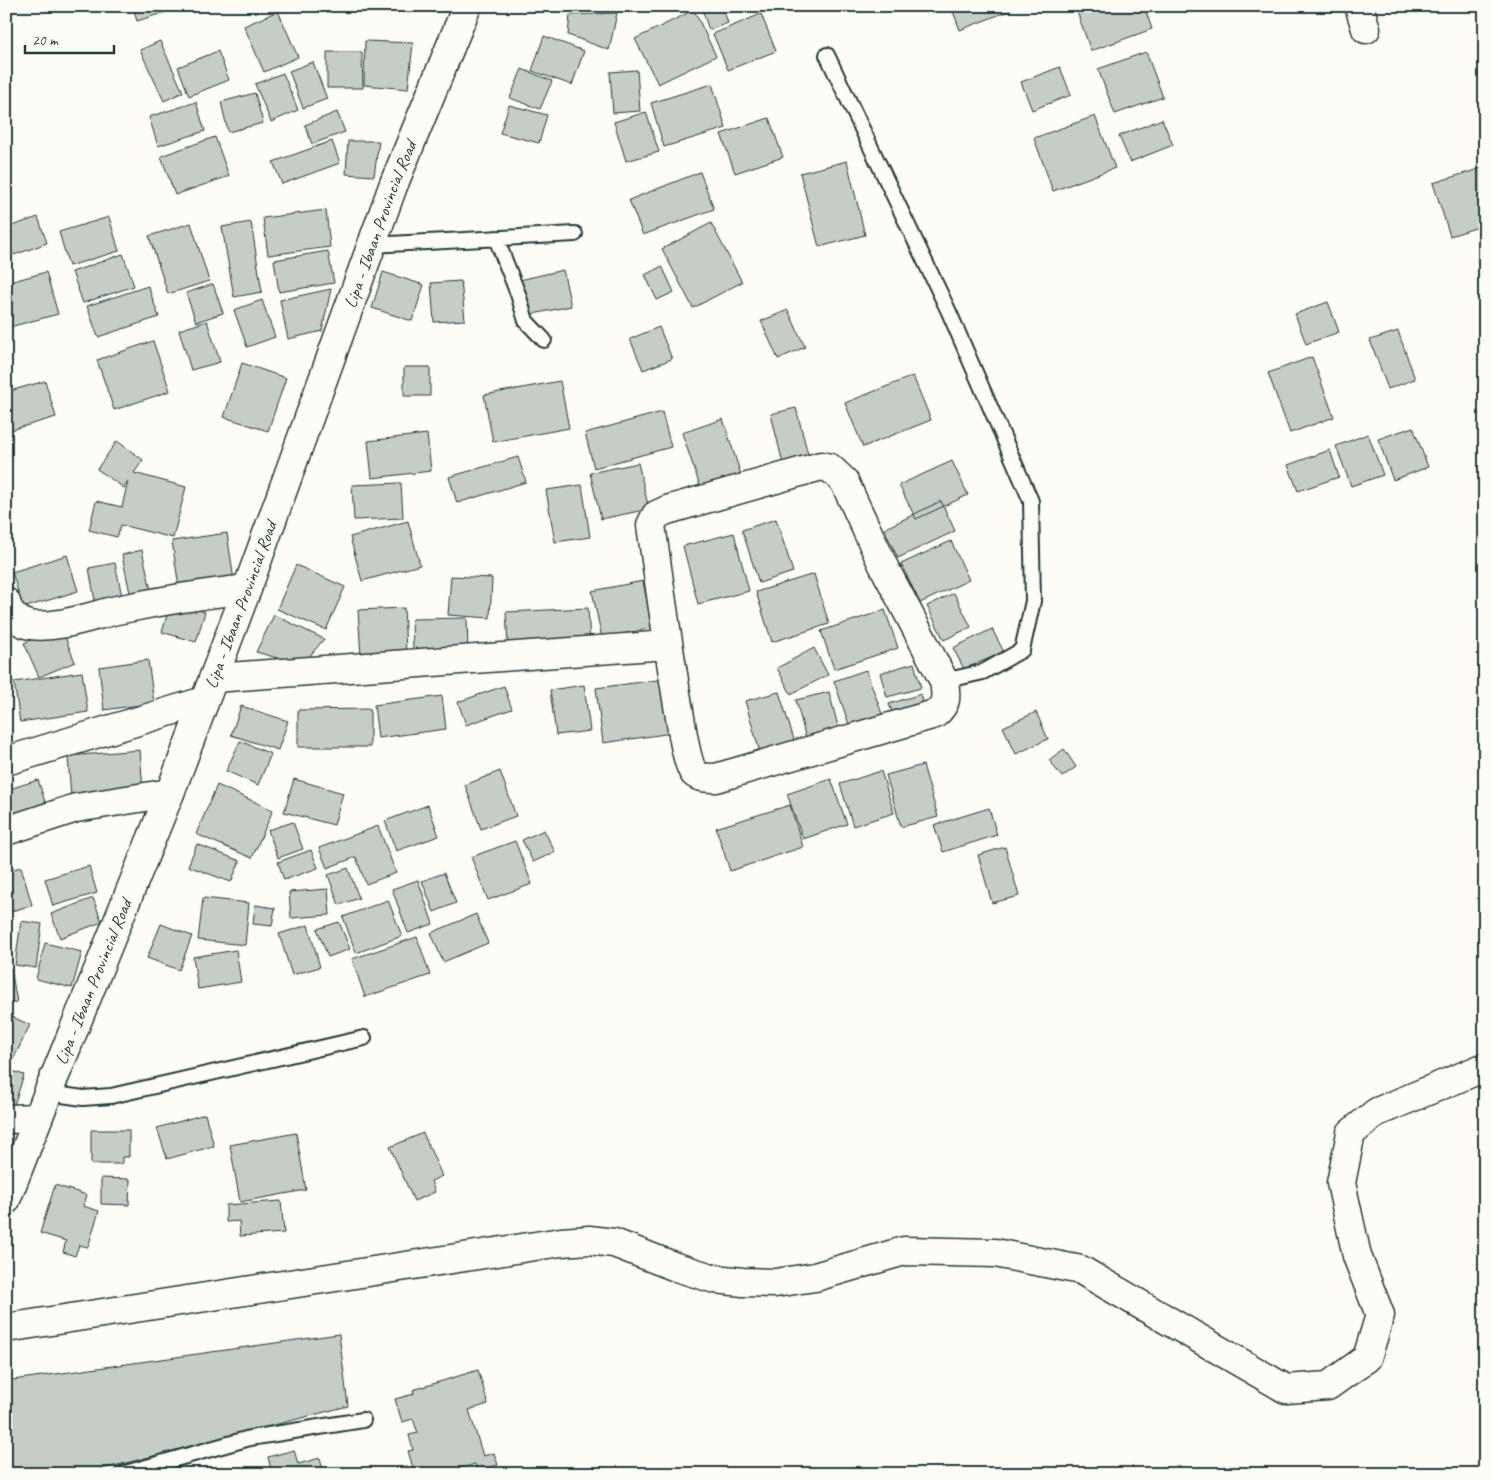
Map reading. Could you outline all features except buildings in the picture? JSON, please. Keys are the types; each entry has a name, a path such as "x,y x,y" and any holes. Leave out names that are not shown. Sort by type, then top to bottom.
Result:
{"street":[{"name":"Lipa - Ibaan Provincial Road","path":"6,1200 170,793 247,589 393,186 468,6"},
{"path":"821,466 830,468 844,481 883,564 944,681 946,696 944,706 935,714 716,778 703,777 694,773 683,737 667,646 651,525 656,514 821,466"},
{"path":"6,602 7,607 15,618 29,625 60,624 149,604 247,589"},
{"path":"6,761 209,690 667,646"},
{"path":"6,830 76,808 170,793"},
{"path":"6,1328 561,1242 589,1240 614,1243 676,1267 715,1278 743,1282 775,1283 815,1277 904,1251 995,1252 1081,1270 1286,1389 1328,1386 1367,1358 1380,1315 1357,1256 1341,1183 1351,1133 1376,1112 1485,1067"},
{"path":"6,1119 38,1118"}],"lane":[{"path":"827,54 949,312 1031,501 1033,601 1022,650 983,672 944,681"},
{"path":"371,245 575,234"},
{"path":"496,238 518,294 526,321 544,340"},
{"path":"48,1093 83,1098 112,1096 364,1038"},
{"path":"122,1474 250,1438 363,1420"}]}
